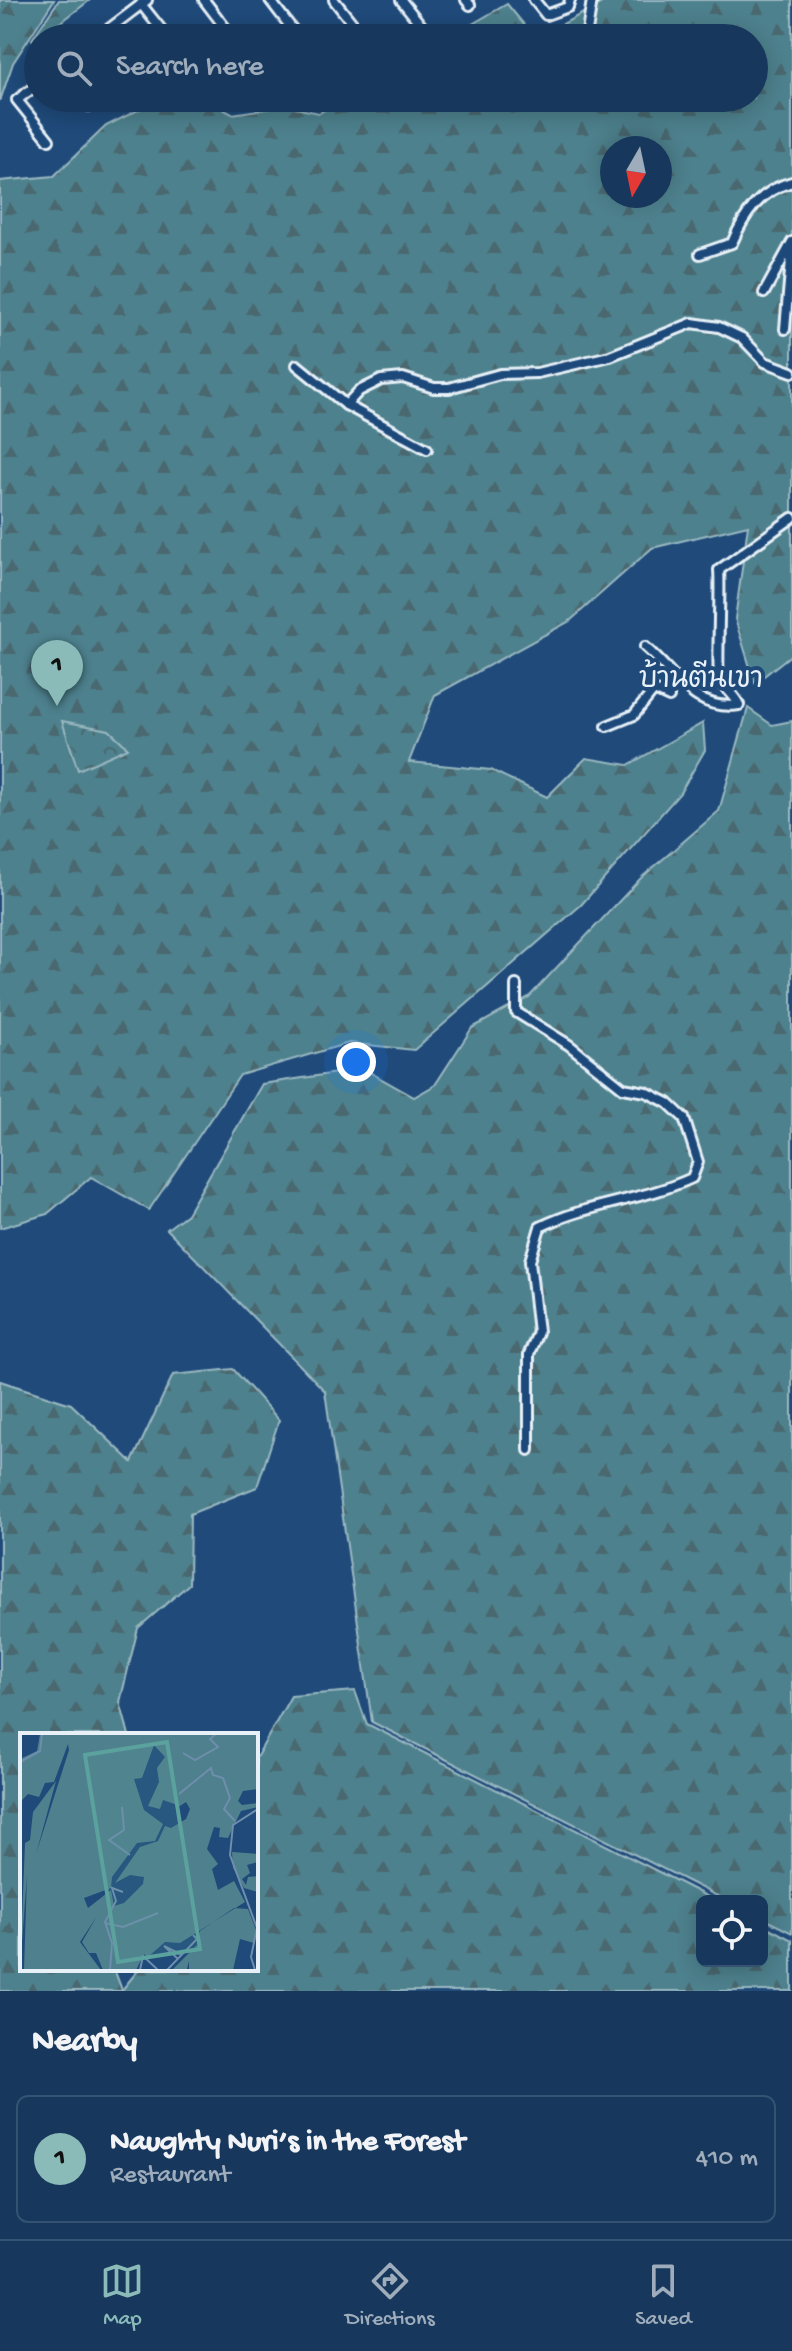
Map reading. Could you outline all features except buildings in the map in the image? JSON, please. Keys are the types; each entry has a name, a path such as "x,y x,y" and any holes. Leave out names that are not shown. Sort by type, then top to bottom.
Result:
{"street":[{"path":"204,0 222,24"},
{"path":"270,0 288,24"},
{"path":"334,0 353,24"},
{"path":"401,0 420,24"},
{"path":"534,0 546,15 568,7 570,0"},
{"path":"588,24 592,0"},
{"path":"116,24 144,2 159,24"},
{"path":"24,95 17,100 24,109"},
{"path":"27,112 49,140"},
{"path":"700,254 727,247 756,202 792,182"},
{"path":"764,293 792,242"},
{"path":"785,329 792,248"},
{"path":"346,405 359,391 381,380 403,378 434,388 449,388 500,374 537,373 610,356 692,323 719,327 742,338 765,362 792,372"},
{"path":"297,365 346,405 427,449"},
{"path":"645,647 705,703 721,707 739,705 719,679 716,663 721,640 719,570 792,518"},
{"path":"607,726 634,715 654,690 669,697 668,680 672,675"},
{"path":"516,985 516,1012 569,1045 623,1088 646,1092 668,1103 684,1118 698,1162 692,1178 676,1185 636,1200 585,1207 540,1227 530,1261 538,1332 529,1354 529,1450"}],"green space":[{"path":"0,0 54,0 38,24 24,24 24,46 13,63 0,101"},
{"path":"59,0 90,0 59,24 42,24"},
{"path":"607,0 792,0 792,654 755,683 735,619 748,525 652,548 570,621 435,695 409,762 491,770 547,797 586,758 628,765 703,723 705,750 680,793 581,905 414,1050 349,1043 240,1075 149,1210 91,1177 47,1214 0,1228 0,181 54,176 106,126 134,112 768,112 768,24 563,24"},
{"path":"507,4 523,24 472,24"},
{"path":"748,708 772,725 792,721 792,1933 768,1921 768,1895 715,1895 372,1722 325,1391 167,1229 187,1214 262,1084 364,1069 414,1097 435,1085 472,1028 529,997 641,878 719,811"},
{"path":"62,721 109,730 128,748 78,770"},
{"path":"233,1369 279,1420 257,1487 190,1514 189,1584 138,1628 120,1702 128,1733 20,1733 20,1971 115,1971 122,1990 137,1971 258,1971 258,1754 291,1696 355,1691 367,1724 704,1895 696,1895 696,1967 768,1967 768,1927 792,1940 792,1991 0,1991 0,1381 71,1404 132,1462 173,1375"}],"place":[{"name":"Naughty Nuri’s in the Forest","path":"57,706"}],"district":[{"name":"บ้านตีนเขา","path":"701,677"}]}
